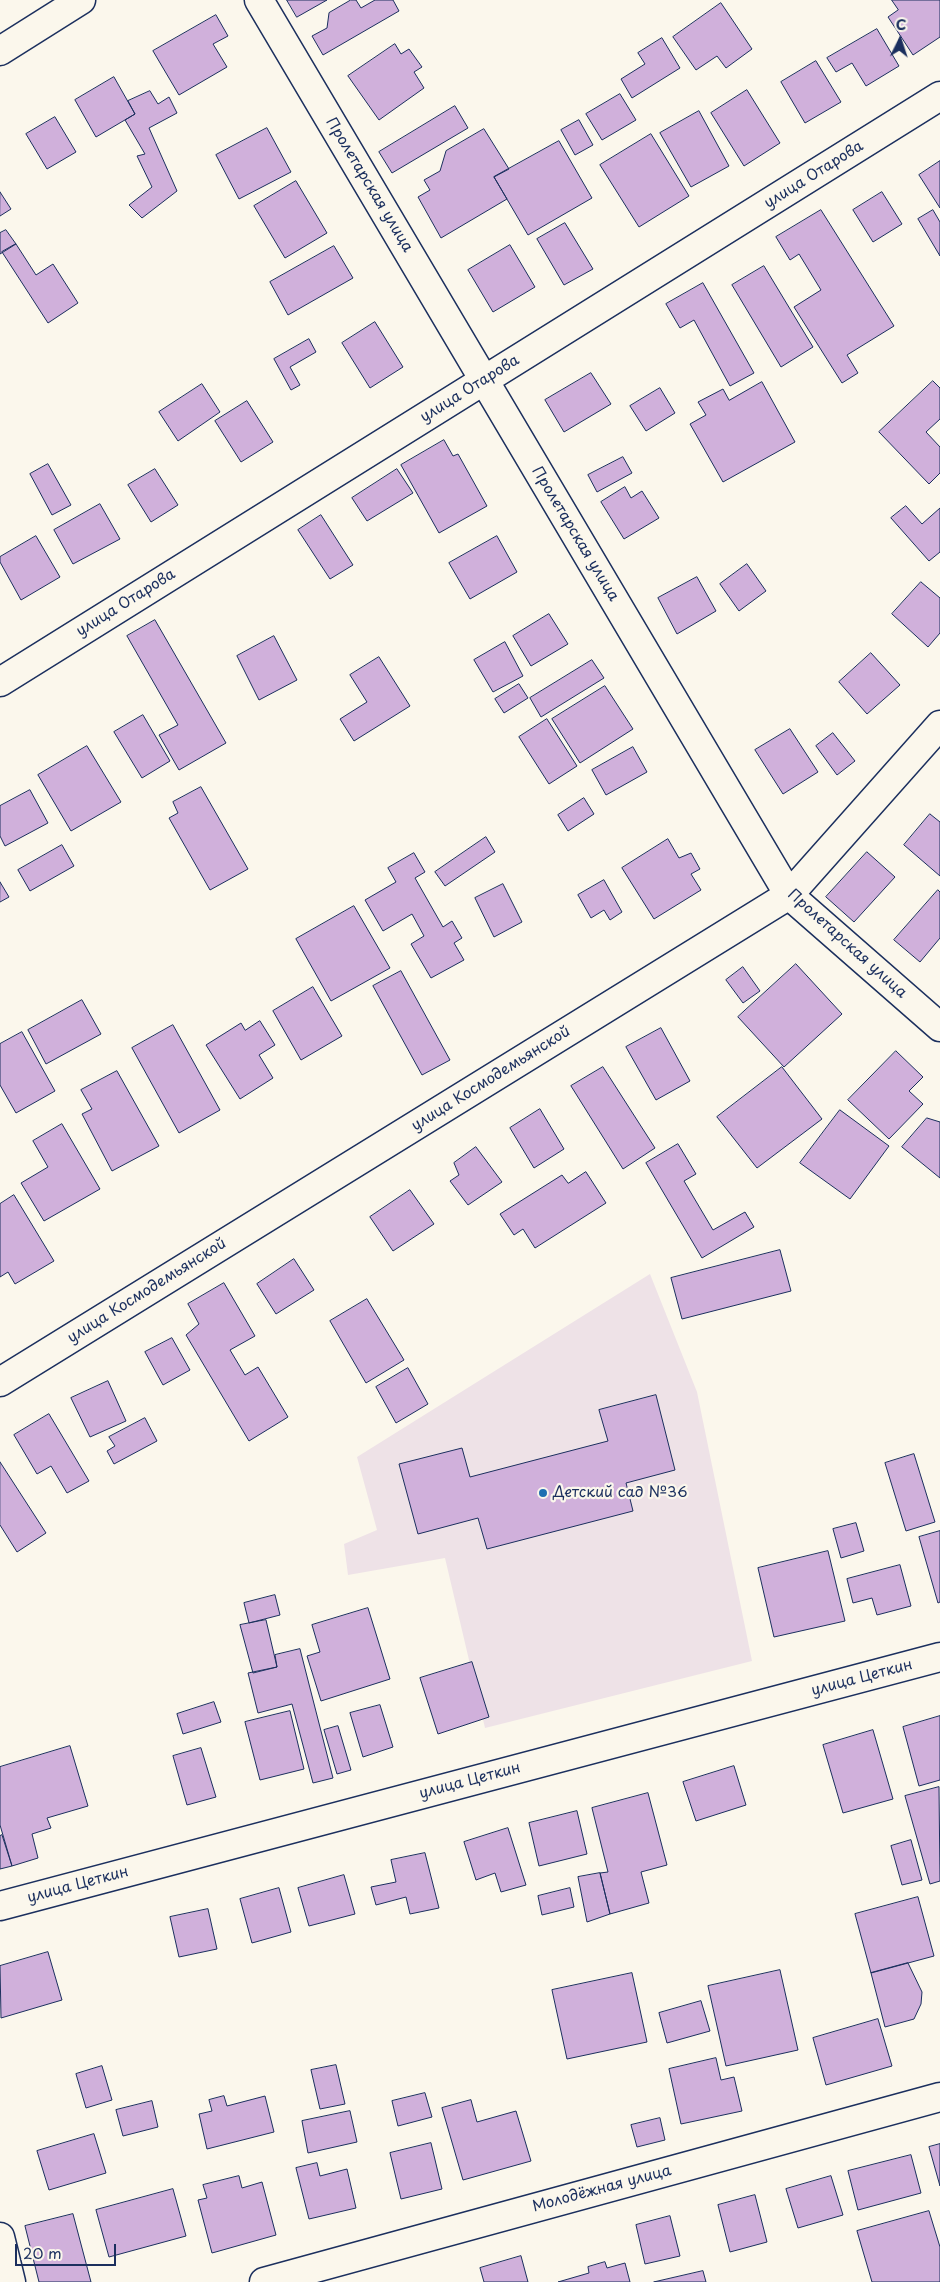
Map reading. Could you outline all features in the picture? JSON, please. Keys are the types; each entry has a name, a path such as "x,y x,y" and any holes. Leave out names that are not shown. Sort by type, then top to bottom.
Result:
{"street":[{"path":"0,51 81,0"},
{"name":"Пролетарская улица","path":"259,0 789,895 940,1027"},
{"name":"улица Отарова","path":"0,682 940,96"},
{"name":"улица Космодемьянской","path":"0,1382 789,895 940,725"},
{"name":"улица Цеткин","path":"0,1906 940,1657"},
{"name":"Молодёжная улица","path":"264,2282 940,2097"},
{"path":"0,2236 11,2282"}],"shaded area":[{"name":"Детский сад №36","path":"650,1274 697,1392 752,1661 485,1728 445,1558 348,1575 344,1544 377,1530 357,1457"}],"building":[{"path":"287,0 327,0 297,17"},
{"path":"351,0 356,0 361,8 375,0 393,0 399,11 323,55 312,36 327,28 329,13"},
{"path":"892,0 940,0 940,37 913,55 888,17 898,10"},
{"path":"721,3 752,49 726,68 717,56 696,70 673,37"},
{"path":"216,15 228,36 213,44 227,67 179,95 153,51"},
{"path":"877,29 899,66 866,86 852,63 836,72 827,58"},
{"path":"662,38 680,68 632,98 621,79 645,64 638,53"},
{"path":"395,44 401,54 409,49 422,67 414,72 424,88 379,120 348,76"},
{"path":"816,61 841,102 805,123 781,82"},
{"path":"114,77 135,114 96,137 75,100"},
{"path":"747,90 780,143 744,166 711,113"},
{"path":"150,91 158,104 169,97 177,113 149,128 177,191 142,218 129,205 152,187 137,156 145,154 125,120 135,114 128,101"},
{"path":"620,94 636,120 602,140 586,114"},
{"path":"455,106 468,128 392,173 379,152"},
{"path":"699,111 729,166 691,187 660,133"},
{"path":"55,117 76,152 47,169 26,134"},
{"path":"579,120 593,145 575,155 561,130"},
{"path":"267,128 291,172 239,199 216,155"},
{"path":"484,129 509,169 494,177 507,199 441,238 418,197 430,190 424,180 440,171 446,151"},
{"path":"651,134 689,196 639,227 600,165"},
{"path":"559,141 592,198 528,235 494,177"},
{"path":"940,161 940,208 919,175"},
{"path":"296,181 327,233 285,258 254,206"},
{"path":"0,192 11,209 0,216"},
{"path":"882,192 902,224 873,242 853,210"},
{"path":"821,210 894,326 847,355 858,373 842,383 794,307 821,290 799,254 790,260 776,237"},
{"path":"933,210 940,222 940,256 918,219"},
{"path":"565,223 593,269 564,285 537,239"},
{"path":"6,230 16,244 0,254 0,233"},
{"path":"16,244 36,275 53,264 78,303 48,323 2,252"},
{"path":"510,245 535,287 493,312 468,270"},
{"path":"334,246 353,278 288,315 270,282"},
{"path":"764,266 813,347 781,367 732,285"},
{"path":"703,283 754,373 730,386 694,320 680,328 666,304"},
{"path":"375,322 403,367 370,388 342,343"},
{"path":"309,339 316,352 290,367 300,385 291,390 274,359"},
{"path":"591,373 611,404 564,432 545,400"},
{"path":"933,381 940,388 940,419 926,432 940,447 940,473 929,484 879,432"},
{"path":"762,382 795,442 723,482 690,424 706,415 698,402 723,389 729,400"},
{"path":"202,384 220,412 178,441 159,412"},
{"path":"660,388 675,413 646,431 630,406"},
{"path":"247,401 273,442 241,462 215,421"},
{"path":"444,440 453,456 458,454 487,506 439,533 401,465"},
{"path":"623,457 632,473 597,492 588,475"},
{"path":"48,464 71,505 52,515 30,474"},
{"path":"155,469 178,505 151,522 128,485"},
{"path":"397,469 413,493 367,521 352,498"},
{"path":"625,487 631,498 642,491 659,518 624,539 601,502"},
{"path":"100,504 120,539 73,564 54,530"},
{"path":"906,506 922,524 940,508 940,552 929,561 891,518"},
{"path":"321,515 353,565 330,579 298,530"},
{"path":"36,536 60,577 21,600 0,562 0,557"},
{"path":"497,536 517,572 470,599 449,563"},
{"path":"747,564 766,591 739,611 720,584"},
{"path":"697,577 716,611 677,634 658,598"},
{"path":"921,582 940,598 940,633 928,647 892,614"},
{"path":"549,614 568,644 531,666 513,636"},
{"path":"155,620 226,743 179,770 159,735 178,725 127,636"},
{"path":"274,636 297,680 259,700 237,656"},
{"path":"505,642 523,676 493,692 474,660"},
{"path":"871,653 900,685 867,714 839,682"},
{"path":"379,657 410,706 354,741 340,719 367,702 350,675"},
{"path":"592,660 604,678 541,717 530,698"},
{"path":"519,684 528,698 504,713 495,699"},
{"path":"605,686 633,729 580,763 552,719"},
{"path":"143,715 170,761 142,778 114,732"},
{"path":"547,719 577,766 549,784 519,737"},
{"path":"790,729 818,772 783,794 755,750"},
{"path":"833,733 855,761 837,775 816,746"},
{"path":"87,746 121,802 71,831 38,775"},
{"path":"633,747 647,772 606,795 592,770"},
{"path":"201,787 248,869 210,890 169,818 178,813 173,802"},
{"path":"30,790 48,823 5,846 0,836 0,806"},
{"path":"584,798 594,814 568,831 558,815"},
{"path":"930,814 940,822 940,876 904,845"},
{"path":"486,837 495,852 445,886 435,872"},
{"path":"668,839 679,858 691,853 700,869 691,874 701,890 654,919 622,868"},
{"path":"62,845 74,866 30,891 18,870"},
{"path":"867,852 895,877 854,922 826,897"},
{"path":"414,853 425,872 415,878 443,927 452,921 462,938 454,943 464,960 431,978 411,944 424,936 412,914 383,931 365,900 396,882 388,868"},
{"path":"604,880 622,912 610,920 604,910 591,918 578,895"},
{"path":"0,882 9,897 0,902"},
{"path":"503,884 522,922 494,937 475,898"},
{"path":"938,890 940,892 940,938 920,962 894,940"},
{"path":"354,906 390,968 331,1001 296,939"},
{"path":"796,964 842,1014 784,1067 738,1017"},
{"path":"743,967 760,991 743,1003 726,980"},
{"path":"401,971 450,1060 422,1075 373,986"},
{"path":"313,987 342,1036 301,1060 273,1011"},
{"path":"82,1000 101,1034 46,1064 28,1030"},
{"path":"260,1021 275,1045 259,1055 273,1078 240,1099 206,1045 241,1023 245,1030"},
{"path":"173,1025 220,1110 179,1133 132,1048"},
{"path":"661,1028 690,1081 656,1100 626,1047"},
{"path":"22,1032 55,1091 16,1113 0,1085 0,1044"},
{"path":"896,1051 923,1077 909,1091 923,1104 889,1139 848,1100"},
{"path":"603,1067 655,1148 623,1169 571,1086"},
{"path":"782,1067 822,1119 757,1168 717,1117"},
{"path":"117,1071 159,1146 112,1171 82,1114 92,1109 81,1090"},
{"path":"540,1109 564,1149 534,1168 510,1128"},
{"path":"840,1110 889,1146 850,1199 800,1163"},
{"path":"927,1118 940,1122 940,1178 902,1147"},
{"path":"62,1124 100,1189 44,1221 21,1183 48,1167 33,1141"},
{"path":"678,1144 696,1174 684,1181 713,1230 745,1212 754,1227 702,1258 646,1163"},
{"path":"476,1147 502,1182 468,1205 450,1181 459,1175 454,1163"},
{"path":"586,1172 606,1203 535,1248 523,1229 514,1235 500,1214 562,1175 568,1183"},
{"path":"410,1190 434,1224 393,1251 370,1217"},
{"path":"14,1195 54,1261 15,1284 8,1272 0,1277 0,1204"},
{"path":"780,1250 791,1291 682,1319 671,1278"},
{"path":"294,1259 314,1290 276,1314 257,1284"},
{"path":"224,1283 255,1336 230,1350 245,1375 258,1367 288,1417 249,1441 186,1335 199,1324 188,1304"},
{"path":"367,1299 404,1360 366,1383 330,1321"},
{"path":"172,1338 190,1370 163,1385 145,1352"},
{"path":"408,1368 428,1404 396,1423 376,1387"},
{"path":"108,1381 126,1421 90,1437 71,1398"},
{"path":"656,1395 675,1470 626,1483 633,1511 487,1549 478,1518 418,1534 399,1464 462,1448 470,1477 608,1441 599,1410"},
{"path":"49,1414 89,1481 67,1493 51,1466 37,1474 14,1435"},
{"path":"145,1418 157,1441 114,1464 107,1451 115,1446 109,1437"},
{"path":"914,1454 935,1522 906,1531 885,1463"},
{"path":"0,1462 46,1533 17,1552 0,1525"},
{"path":"856,1523 864,1551 841,1558 833,1529"},
{"path":"940,1531 940,1602 938,1603 919,1537"},
{"path":"828,1551 845,1621 774,1637 758,1568"},
{"path":"900,1565 911,1606 877,1615 872,1598 853,1603 847,1579"},
{"path":"275,1595 280,1615 249,1623 244,1603"},
{"path":"368,1608 390,1679 321,1701 307,1656 320,1652 312,1625"},
{"path":"266,1620 277,1667 253,1673 240,1625"},
{"path":"300,1649 333,1778 313,1783 292,1704 258,1713 248,1673 277,1667 275,1655"},
{"path":"472,1662 489,1717 438,1734 420,1678"},
{"path":"214,1702 221,1722 183,1734 177,1714"},
{"path":"380,1705 393,1747 363,1757 350,1713"},
{"path":"290,1711 304,1769 260,1780 245,1722"},
{"path":"940,1716 940,1780 919,1786 903,1727"},
{"path":"338,1726 351,1770 337,1774 324,1730"},
{"path":"873,1730 893,1799 843,1813 823,1745"},
{"path":"70,1746 88,1806 47,1818 51,1828 32,1834 38,1858 12,1866 0,1825 0,1767"},
{"path":"201,1748 216,1797 187,1805 173,1756"},
{"path":"734,1766 746,1805 696,1821 683,1782"},
{"path":"939,1787 940,1881 930,1884 905,1796"},
{"path":"648,1793 667,1865 641,1872 649,1903 610,1914 600,1873 608,1872 592,1808"},
{"path":"577,1811 587,1854 539,1866 529,1823"},
{"path":"508,1828 526,1885 501,1892 495,1873 476,1880 464,1842"},
{"path":"2,1835 12,1866 0,1869 0,1836"},
{"path":"911,1840 922,1880 902,1885 891,1846"},
{"path":"425,1853 439,1908 410,1914 406,1897 376,1905 371,1887 396,1882 391,1860"},
{"path":"600,1873 610,1914 587,1922 578,1877"},
{"path":"344,1875 355,1914 309,1926 298,1888"},
{"path":"279,1888 291,1932 252,1943 240,1899"},
{"path":"570,1888 574,1907 542,1915 538,1896"},
{"path":"918,1897 934,1956 871,1973 855,1914"},
{"path":"208,1909 217,1949 179,1957 170,1917"},
{"path":"48,1952 62,2000 1,2018 0,1966"},
{"path":"908,1963 922,1992 921,2004 914,2019 885,2027 871,1973"},
{"path":"780,1970 798,2050 726,2066 708,1986"},
{"path":"632,1973 647,2042 567,2059 552,1990"},
{"path":"701,2001 710,2031 667,2043 659,2013"},
{"path":"878,2019 892,2066 826,2085 813,2038"},
{"path":"716,2058 721,2080 734,2077 742,2111 681,2124 669,2069"},
{"path":"336,2065 345,2104 320,2109 311,2070"},
{"path":"102,2066 112,2100 86,2108 76,2074"},
{"path":"425,2093 432,2117 398,2126 392,2101"},
{"path":"224,2096 227,2106 265,2096 274,2132 207,2149 199,2114 212,2111 209,2100"},
{"path":"471,2100 477,2122 516,2111 531,2161 463,2180 442,2108"},
{"path":"152,2101 158,2127 123,2136 116,2110"},
{"path":"350,2111 357,2142 308,2153 302,2121"},
{"path":"660,2118 665,2140 637,2147 631,2125"},
{"path":"94,2134 106,2173 49,2190 37,2151"},
{"path":"431,2143 442,2189 401,2199 390,2153"},
{"path":"940,2144 940,2186 929,2147"},
{"path":"911,2155 921,2193 858,2210 848,2171"},
{"path":"317,2163 320,2176 347,2169 356,2208 309,2219 296,2168"},
{"path":"239,2176 242,2188 262,2182 276,2235 212,2253 198,2200 207,2198 203,2185"},
{"path":"831,2176 843,2215 798,2228 786,2189"},
{"path":"173,2189 186,2236 109,2257 96,2210"},
{"path":"755,2195 767,2242 730,2252 718,2205"},
{"path":"929,2211 940,2247 940,2282 872,2282 857,2231"},
{"path":"73,2214 91,2282 39,2282 25,2226"},
{"path":"670,2216 680,2256 645,2264 636,2225"},
{"path":"521,2256 528,2282 484,2282 480,2268"},
{"path":"605,2262 607,2268 625,2263 630,2282 558,2282 589,2273 588,2267"},
{"path":"703,2271 706,2282 654,2282"}],"place":[{"name":"Детский сад №36","path":"543,1493"}]}
